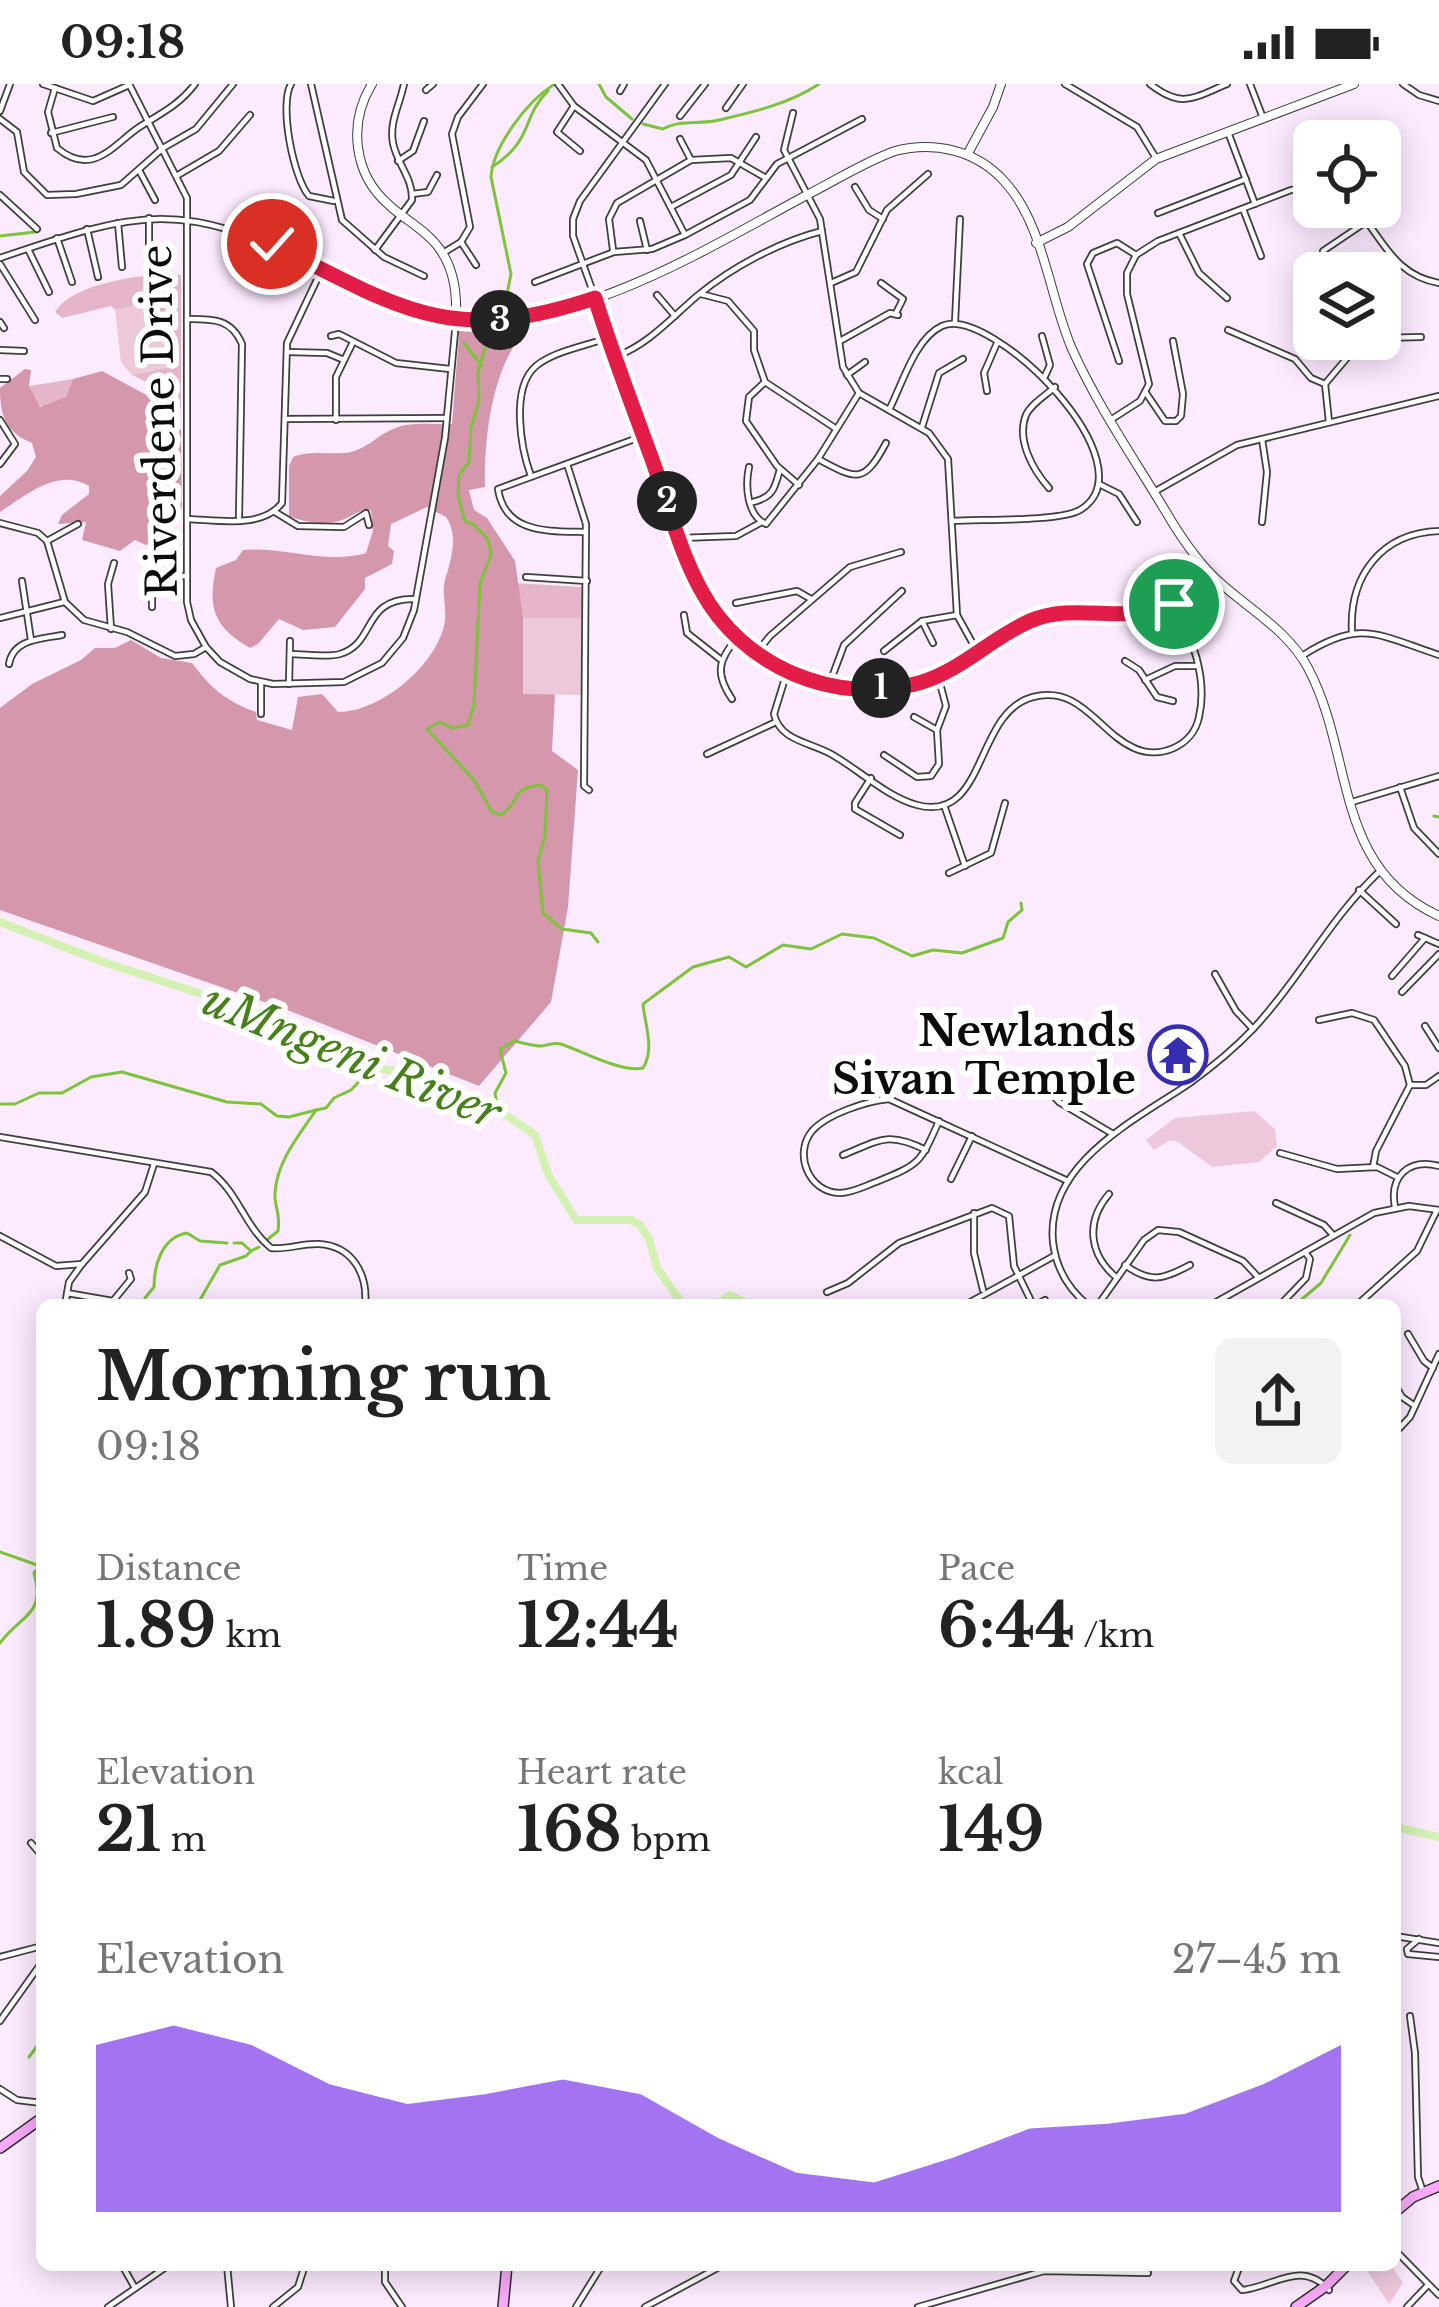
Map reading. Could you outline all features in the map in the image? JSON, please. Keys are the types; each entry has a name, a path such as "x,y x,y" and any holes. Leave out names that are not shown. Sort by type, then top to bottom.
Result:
{"main road":[{"path":"0,2148 36,2122"},
{"path":"1401,2204 1439,2184"},
{"path":"503,2307 506,2271"},
{"path":"1306,2307 1345,2271"},
{"path":"1296,2307 1328,2288"}],"street":[{"path":"0,110 10,84"},
{"path":"44,84 93,101 130,84"},
{"name":"Riverdene Drive","path":"130,84 186,191 189,611 206,647 235,672 261,682 344,682 382,663 403,638 415,599 447,418 455,320"},
{"path":"55,88 48,112 51,133 62,153 98,157 114,151 134,130 178,104 195,84"},
{"path":"0,119 17,133 24,172 47,195 76,194 121,185 140,172 163,148 196,129 233,84"},
{"path":"291,84 285,107 299,180 316,200 334,201"},
{"path":"311,84 334,201 348,229 375,250 424,276"},
{"path":"371,84 358,121 359,158 375,190 443,253 454,278 455,320"},
{"path":"375,250 412,194 398,161 392,129 404,84"},
{"path":"426,90 433,84"},
{"path":"443,253 461,242 470,227 453,127 483,84"},
{"path":"558,84 574,106 641,155 685,235"},
{"path":"620,91 625,84"},
{"path":"665,84 576,209 573,236 699,588 737,638 788,672 829,686 877,689 938,676 1045,616 1139,614 1174,604 1210,573"},
{"path":"680,116 705,84"},
{"path":"726,108 743,84"},
{"path":"968,155 1001,84"},
{"path":"1066,84 1137,127 1156,160"},
{"path":"1150,84 1179,101 1227,84"},
{"path":"1250,84 1263,119"},
{"path":"1036,243 1068,227 1156,160 1354,84"},
{"path":"1402,84 1439,101"},
{"path":"574,106 557,132 580,151"},
{"path":"793,113 783,145 823,231 847,374 859,393 922,427 948,459 957,616 978,653"},
{"path":"178,175 219,151 250,115"},
{"path":"51,133 113,117"},
{"path":"536,282 614,252 647,250 685,235 750,200 788,158 862,118"},
{"path":"398,161 413,151 424,121"},
{"path":"1228,132 1255,204"},
{"path":"670,207 730,175 756,137"},
{"path":"680,139 691,160"},
{"path":"35,320 0,261 87,229 149,218 187,218 250,234 395,305 455,320 506,320 595,298 693,256 895,151 934,147 968,155 990,168 1015,194 1070,343 1186,545 1210,573 1302,656 1317,688 1361,840 1380,871 1411,901 1439,916"},
{"path":"614,252 609,227 612,209 622,198 691,160 723,157 766,178"},
{"path":"140,172 155,200"},
{"path":"831,284 856,272 890,206 928,174"},
{"path":"412,194 428,192 436,176"},
{"path":"1158,213 1246,178"},
{"path":"855,187 866,206 883,219"},
{"path":"1112,419 1146,393 1149,384 1127,294 1127,273 1136,255 1179,233 1293,190"},
{"path":"0,195 37,229"},
{"path":"1243,209 1261,256"},
{"path":"148,266 149,218"},
{"path":"955,322 961,219"},
{"path":"640,220 647,250"},
{"path":"118,223 122,267"},
{"path":"1325,252 1356,228"},
{"path":"87,229 98,278"},
{"path":"615,357 647,341 728,274 798,238 823,231"},
{"path":"1179,233 1198,273 1226,298"},
{"path":"57,238 72,282"},
{"path":"461,242 476,266"},
{"path":"1119,362 1087,265 1093,253 1117,243 1136,255"},
{"path":"28,249 49,292"},
{"path":"1401,267 1439,283"},
{"path":"186,519 260,519 275,512 284,494 291,330 322,269"},
{"path":"840,341 897,314 902,298 881,283"},
{"path":"700,293 735,307 754,331 754,350 765,382 835,428"},
{"path":"657,296 676,316"},
{"path":"187,319 225,322 242,344 239,520"},
{"path":"890,410 925,340 939,327 955,322 970,325 1045,376 1094,450 1099,484 1086,505 1064,515 952,520"},
{"path":"1228,330 1295,359 1311,378 1324,384"},
{"path":"331,336 338,334 405,365 451,369"},
{"path":"1042,335 1050,364 1045,376"},
{"path":"1401,337 1421,337"},
{"path":"531,476 519,434 529,376 543,362 608,338"},
{"path":"1146,393 1165,421 1181,416 1183,394 1173,341"},
{"path":"336,420 337,377 353,342"},
{"path":"987,391 983,373 997,343"},
{"path":"0,350 24,351"},
{"path":"287,352 327,352 344,360"},
{"path":"922,427 939,373 963,358"},
{"path":"1329,422 1324,384 1345,360"},
{"path":"847,374 865,362"},
{"path":"765,382 749,397 745,415 780,469 799,485"},
{"path":"1049,488 1027,455 1024,421 1030,408 1055,387"},
{"path":"680,538 736,536 771,521 818,459 859,393"},
{"path":"1154,492 1219,454 1262,439 1439,396"},
{"path":"286,419 447,418"},
{"path":"0,420 15,444 0,464"},
{"path":"586,532 544,531 516,523 505,511 498,490 644,436"},
{"path":"1262,439 1267,472 1262,522"},
{"path":"818,459 852,476 860,475 872,469 886,443"},
{"path":"567,464 585,517 584,786 589,790"},
{"path":"749,467 746,482 761,523"},
{"path":"751,503 766,499 778,485 780,469"},
{"path":"1099,484 1119,494 1137,522"},
{"path":"275,512 298,526 344,527 366,513 369,525"},
{"path":"0,523 38,533 47,541 65,602 85,620 138,636 181,657 206,647"},
{"path":"47,541 78,524"},
{"path":"1352,632 1353,597 1369,564 1405,536 1439,531"},
{"path":"756,654 850,566 902,552"},
{"path":"111,629 108,584 114,563"},
{"path":"152,607 152,574 187,577"},
{"path":"526,578 587,581"},
{"path":"22,581 31,640"},
{"path":"736,603 797,591 811,598"},
{"path":"829,686 844,645 902,591"},
{"path":"290,654 341,654 356,643 383,604 398,598 415,599"},
{"path":"0,618 65,602"},
{"path":"788,672 775,702 776,722 790,736 829,753 916,805 944,805 968,787 997,722 1015,705 1034,697 1073,700 1140,751 1176,748 1198,721 1193,640 1174,604"},
{"path":"684,615 687,633 720,659"},
{"path":"884,651 922,620 957,616"},
{"path":"922,620 933,643"},
{"path":"1302,656 1331,638 1352,632 1375,634 1439,656"},
{"path":"9,664 11,654 31,640 62,635"},
{"path":"732,699 721,681 720,659 737,638"},
{"path":"289,684 290,641"},
{"path":"1125,661 1157,697 1173,701"},
{"path":"1145,680 1175,666 1196,666"},
{"path":"884,755 917,776 931,776 940,759 937,730 946,700 938,676"},
{"path":"261,682 261,714"},
{"path":"914,717 937,730"},
{"path":"707,754 776,722"},
{"path":"1350,802 1439,776"},
{"path":"871,778 855,809 900,835"},
{"path":"1400,787 1414,828 1439,854"},
{"path":"949,873 991,853 1006,803"},
{"path":"944,805 965,866"},
{"path":"1082,1299 1069,1287 1055,1256 1054,1215 1068,1181 1113,1134 1190,1083 1252,1029 1325,929 1380,871"},
{"path":"1359,890 1396,924"},
{"path":"1392,976 1422,936 1439,944"},
{"path":"1402,992 1439,954"},
{"path":"1215,974 1252,1029"},
{"path":"1319,1020 1352,1013 1374,1020 1405,1066 1410,1085 1376,1150 1373,1167"},
{"path":"1425,1026 1439,1048"},
{"path":"1410,1085 1426,1085 1439,1076"},
{"path":"1042,1083 1058,1102 1113,1134"},
{"path":"939,1120 926,1150 911,1168 840,1192 817,1185 808,1174 803,1152 807,1139 824,1121 878,1100 895,1100 939,1120 1068,1181"},
{"path":"843,1155 888,1136 926,1150"},
{"path":"951,1179 971,1136"},
{"path":"0,1137 215,1174 265,1244 279,1249 323,1244 344,1252 362,1272 364,1299"},
{"path":"1283,1156 1337,1169 1373,1167 1397,1177"},
{"path":"66,1299 68,1282 146,1192 155,1162"},
{"path":"1395,1207 1397,1177 1418,1163 1439,1166"},
{"path":"1109,1194 1097,1210 1093,1237 1098,1258 1117,1279"},
{"path":"1281,1203 1324,1225 1334,1236"},
{"path":"1222,1299 1395,1207 1438,1210 1417,1251 1364,1299"},
{"path":"827,1292 848,1283 898,1243 992,1208 1009,1216 1017,1275 1031,1299"},
{"path":"974,1213 974,1252 984,1292"},
{"path":"1102,1299 1149,1234 1168,1229 1243,1262 1259,1278"},
{"path":"0,1236 56,1266 68,1282"},
{"path":"1285,1299 1310,1272 1305,1252"},
{"path":"974,1299 1055,1256"},
{"path":"56,1266 82,1264"},
{"path":"1125,1265 1143,1277 1159,1280 1190,1265"},
{"path":"114,1299 132,1277 129,1273"},
{"path":"67,1294 99,1299"},
{"path":"1411,1335 1424,1361 1433,1368"},
{"path":"1401,1428 1439,1354"},
{"path":"1401,1395 1415,1406"},
{"path":"31,1843 36,1849"},
{"path":"1401,1937 1439,1943"},
{"path":"1419,1939 1407,1948 1408,1954 1439,1957"},
{"path":"0,1957 36,1948"},
{"path":"0,2021 36,1970"},
{"path":"1410,2016 1422,2190"},
{"path":"0,2089 17,2100 36,2102"},
{"path":"1401,2256 1439,2295"},
{"path":"125,2271 135,2288"},
{"path":"108,2307 161,2271"},
{"path":"228,2271 231,2307"},
{"path":"273,2307 298,2287 303,2271"},
{"path":"386,2271 385,2282 402,2307"},
{"path":"576,2307 598,2271"},
{"path":"645,2307 712,2271"},
{"path":"919,2307 1044,2271"},
{"path":"1118,2271 1148,2273"},
{"path":"1238,2271 1234,2282 1242,2290 1289,2274 1314,2278 1328,2288"},
{"path":"1408,2307 1428,2284"}],"shaded area":[{"path":"157,274 181,275 181,409 172,408 154,386 132,375 170,367 158,302 115,310 111,306 62,318 55,312 87,289"},
{"path":"157,302 170,367 132,375 121,362 115,310"},
{"path":"453,311 464,327 522,323 527,328 506,362 492,403 485,487 469,490 474,510 487,518 515,561 523,618 523,694 555,694 552,751 578,770 568,907 551,1002 479,1086 290,1011 0,910 0,708 32,684 95,648 115,648 131,640 161,658 192,663 219,692 256,712 257,720 292,730 298,697 322,694 338,712 354,710 387,696 429,657 444,626 444,585 453,540 446,517 427,507 391,524 392,564 365,578 365,589 335,627 303,630 279,619 250,648 220,623 213,593 216,568 236,560 243,550 336,557 366,553 373,531 371,510 329,523 289,516 289,466 300,455 357,450 400,427 452,424 459,335 451,327"},
{"path":"25,369 31,370 29,386 40,407 66,397 73,379 102,371 152,398 162,418 181,429 182,516 165,520 158,541 146,545 135,540 120,551 82,540 86,522 58,524 62,515 89,494 89,486 77,481 42,486 0,512 0,496 36,457 32,443 10,428 1,406 0,388"},
{"path":"73,379 66,397 44,407 35,403 29,386"},
{"path":"515,583 582,587 582,618 523,618"},
{"path":"523,618 582,618 581,695 523,694"},
{"path":"1254,1111 1275,1129 1277,1146 1259,1162 1212,1167 1178,1142 1170,1140 1154,1150 1146,1140 1175,1118"},
{"path":"1367,2271 1395,2271 1403,2283 1389,2304"}],"waterway":[{"path":"495,307 507,294 511,274 491,177 493,165 514,125 555,84"},
{"path":"599,84 606,97 632,119"},
{"path":"643,124 663,129 719,120 783,102 819,84"},
{"path":"492,167 515,147 548,91"},
{"path":"0,236 35,232"},
{"path":"489,334 478,372 479,401 469,462 459,475 458,496 465,521 488,539 491,555 480,583 474,705 468,725 452,728 440,722 427,729 474,780 492,812 501,815 524,789 541,785 547,790 545,835 538,861 543,913 562,929 591,933 598,942"},
{"path":"464,343 481,365"},
{"path":"1434,816 1439,817"},
{"path":"486,1104 497,1104 495,1093 506,1073 500,1050 514,1041 538,1046 559,1043 613,1064 643,1068 649,1045 643,1004 693,967 729,957 746,967 783,945 811,949 842,934 874,938 912,956 933,950 962,953 1003,938 1008,922 1022,910 1021,903"},
{"name":"uMngeni River","path":"0,922 103,962 266,1015 304,1037 333,1045 364,1066 393,1071 497,1109 535,1135 548,1174 576,1220 631,1220 640,1225 657,1268 679,1299"},
{"path":"268,1239 278,1231 275,1193 284,1160 316,1110 351,1090 367,1073 354,1061"},
{"path":"0,1104 15,1104 39,1093 62,1093 91,1077 122,1072 227,1102 261,1104 277,1116 316,1110"},
{"path":"145,1299 171,1240 187,1233 200,1241 227,1243"},
{"path":"1302,1299 1321,1283 1350,1235"},
{"path":"234,1243 251,1251 259,1247"},
{"path":"200,1299 220,1265 251,1251"},
{"name":"uMngeni River","path":"725,1299 730,1295 738,1299"},
{"path":"0,1552 36,1565"},
{"path":"36,1570 36,1582"},
{"path":"0,1643 36,1601"},
{"name":"uMngeni River","path":"1401,1828 1439,1837"},
{"path":"29,2057 36,2048"}],"place":[{"name":"Newlands Sivan Temple","path":"1178,1055"}],"route":[{"path":"272,244 395,305 438,318 506,320 595,298 699,588 737,638 772,664 804,679 843,688 899,687 938,676 1018,627 1045,616 1139,614 1174,604"}]}
